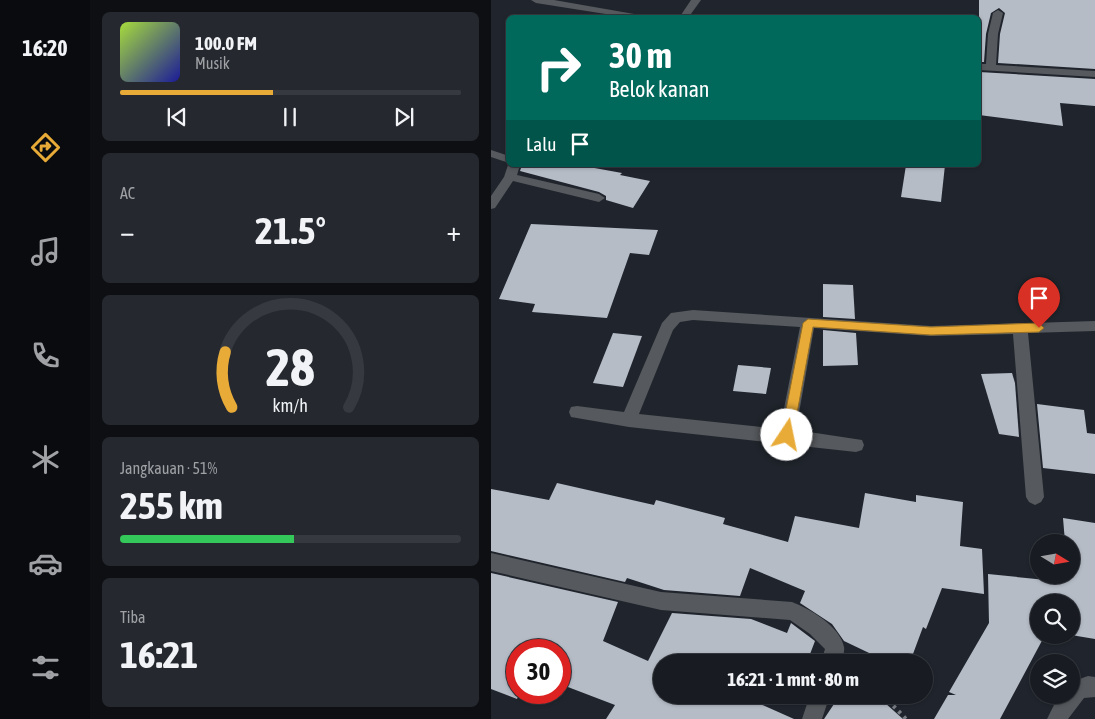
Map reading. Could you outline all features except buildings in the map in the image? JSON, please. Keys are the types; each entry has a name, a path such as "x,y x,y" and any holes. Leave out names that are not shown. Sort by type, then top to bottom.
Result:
{"street":[{"path":"536,0 634,15"},
{"path":"685,15 696,0"},
{"path":"991,68 993,34 998,13"},
{"path":"981,67 1095,74"},
{"path":"491,153 506,159"},
{"path":"491,205 513,167"},
{"path":"509,177 599,198"},
{"path":"629,420 667,327 676,317 693,315 931,331 1095,326"},
{"path":"787,435 808,323"},
{"path":"1020,328 1035,497"},
{"path":"577,412 629,420 787,435 856,445"},
{"path":"491,562 661,601 792,612 799,614 833,642 835,649 833,654"},
{"path":"1057,719 1077,689 1091,685 1095,686"},
{"path":"812,719 817,704"}],"path":[{"path":"892,704 906,719"}],"route":[{"path":"787,435 808,323 931,331 1039,328"}]}
